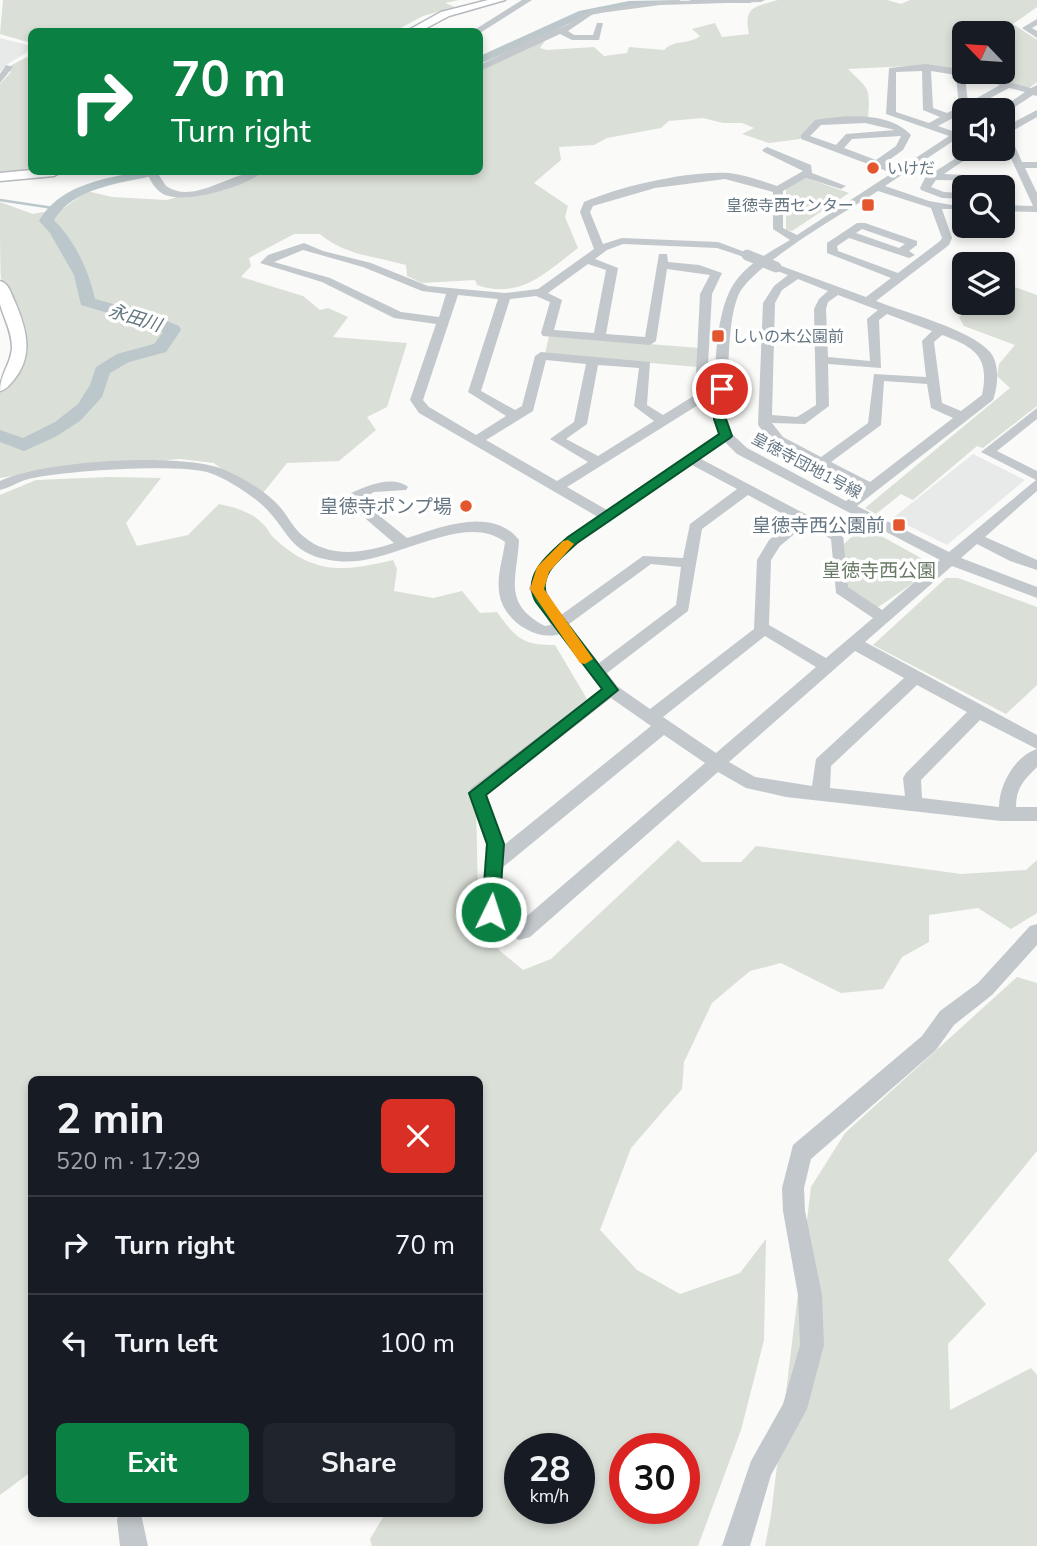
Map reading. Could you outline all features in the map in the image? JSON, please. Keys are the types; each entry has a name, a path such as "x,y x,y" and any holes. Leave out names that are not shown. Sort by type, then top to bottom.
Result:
{"main road":[{"path":"418,28 445,14 500,0"},
{"path":"0,177 28,174"},
{"path":"0,285 15,319 22,348 12,373 0,386"}],"street":[{"path":"480,4 518,0"},
{"path":"481,28 528,0"},
{"path":"483,66 536,40 562,31 587,14 601,9 660,2 761,0"},
{"path":"1037,21 1026,28 1037,35"},
{"path":"562,31 572,37 596,38 600,25"},
{"path":"0,80 9,67"},
{"path":"926,67 928,110 947,116"},
{"path":"952,71 926,67 892,70 891,114 952,131"},
{"path":"1004,84 1036,91"},
{"path":"987,98 1008,85"},
{"path":"1015,104 1036,91"},
{"path":"1015,125 1037,113"},
{"path":"930,127 952,114"},
{"path":"899,173 804,137 818,122 870,119 934,150"},
{"path":"876,165 900,148 903,134 914,122"},
{"path":"836,150 849,136 903,134"},
{"name":"皇徳寺団地1号線","path":"952,138 754,268 733,291 727,318 720,413 726,436 742,451 949,560 992,579 1037,593"},
{"path":"600,250 585,212 587,206 594,201 627,190 721,177 742,178 778,190 808,172 806,164 767,150"},
{"path":"1015,158 1037,204"},
{"path":"952,195 926,190 927,182 957,161"},
{"path":"1018,165 1037,165"},
{"path":"805,174 841,186"},
{"path":"152,175 165,192 183,195 242,180 251,175"},
{"path":"933,177 952,179"},
{"path":"877,187 936,206 952,207"},
{"path":"778,190 778,229 797,239"},
{"path":"867,302 946,241 936,206"},
{"path":"1015,208 1037,209"},
{"path":"899,277 833,253 831,245 861,225 913,243 900,252 922,260"},
{"path":"538,293 600,250 627,241 724,246 970,341 987,356 990,394 848,506"},
{"path":"443,321 398,315 326,280 266,263 272,257 303,246 319,253 358,262 426,289 505,296 538,293 556,300 547,333 650,341 665,242"},
{"path":"587,260 612,268 599,337"},
{"path":"326,280 358,262"},
{"path":"558,488 701,397 706,294 716,273 699,268 662,265"},
{"path":"796,275 778,288 769,303 765,425 772,435 871,488"},
{"path":"765,418 800,421 822,406 820,309 823,301 836,290"},
{"path":"453,292 416,400 424,410 607,516"},
{"path":"505,296 474,392 517,417"},
{"path":"821,360 877,365 873,319 886,309"},
{"path":"940,330 928,341 936,405 963,417"},
{"path":"477,440 528,408 541,356 646,365 639,406 664,421"},
{"path":"593,360 580,424 557,439 598,462"},
{"path":"822,462 874,425 878,377 932,381"},
{"path":"1037,412 988,452 1037,476"},
{"path":"726,436 562,548 537,580 541,599 596,673 611,690 715,762 752,783 821,794 1008,814 1037,814"},
{"path":"691,459 838,537 841,589 883,618"},
{"path":"0,486 27,475 117,467 201,466 224,475 270,505 301,544 323,554 358,557 384,553 468,526 485,524 498,528 512,540 504,582 505,596 524,621 548,634 648,559 689,563"},
{"path":"611,690 477,793 495,844 491,912 519,932 1037,484"},
{"path":"401,487 372,488 351,499 406,545"},
{"path":"596,673 683,607 695,527 747,489"},
{"path":"804,519 774,543 764,560 761,627 827,666"},
{"path":"974,537 1034,561"},
{"path":"494,864 764,629"},
{"path":"853,643 1037,743"},
{"path":"821,794 822,764 915,677"},
{"path":"914,804 912,778 978,711"},
{"path":"1008,814 1006,797 1010,785 1037,756"},
{"path":"736,1546 760,1470 794,1409 812,1345 810,1296 794,1211 793,1188 801,1153 929,1044 947,1018 985,989 1037,932"}],"shaded area":[{"path":"0,38 28,45 28,52 6,65 0,72"},
{"path":"973,454 1025,480 947,545 893,518"}],"green space":[{"path":"3,0 459,0 445,3 455,7 423,16 401,28 28,28 28,42 0,34"},
{"path":"778,0 887,0 901,4 910,0 1037,0 1037,7 1015,23 952,21 952,68 908,66 848,69 867,90 868,120 813,122 800,139 769,143 742,134 754,128 742,123 723,123 703,118 669,121 661,128 607,138 594,145 559,147 561,160 534,183 568,206 565,217 578,248 544,274 520,286 493,289 477,285 475,280 422,283 407,276 406,265 350,251 320,234 294,234 249,258 251,266 241,277 303,296 320,310 328,308 348,317 333,337 407,343 387,407 367,417 376,430 339,461 287,463 259,498 214,463 180,459 59,468 0,478 0,392 19,371 27,350 27,339 21,315 1,278 0,202 33,214 64,208 87,191 112,197 167,200 254,175 483,175 483,68 527,46 545,41 540,48 547,50 594,47 604,56 627,53 629,47 664,50 672,44 700,36 692,29 715,23 722,37 749,34 748,18 753,9"},
{"path":"1015,25 1037,40 1037,82 1029,88 1015,84"},
{"path":"28,57 28,170 0,174 0,84 11,72 6,68"},
{"path":"806,178 849,193 792,231 786,230 786,189"},
{"path":"1015,287 1037,295 1037,406 983,448 977,446 913,500 901,494 876,514 865,508 1010,388 997,376 999,364 1015,345 964,326 959,317 1015,315"},
{"path":"549,336 699,348 698,367 545,354"},
{"path":"161,478 126,523 137,546 188,535 219,504 225,505 254,516 288,549 315,564 344,568 393,560 397,569 394,591 433,598 462,591 480,613 497,612 521,638 555,645 587,699 488,777 476,802 478,897 483,930 500,951 523,970 551,959 678,840 702,862 741,862 756,846 961,874 1026,870 1037,860 1037,913 1011,929 978,908 929,915 929,942 902,957 883,989 841,993 781,963 750,971 712,1003 684,1062 682,1089 631,1148 600,1230 637,1270 680,1294 740,1273 766,1239 764,1340 741,1430 698,1546 372,1546 370,1539 383,1517 483,1517 483,1076 28,1076 28,1474 0,1495 0,495 36,480"},
{"name":"皇徳寺西公園","path":"863,526 930,563 929,572 877,608 846,586 844,544"},
{"path":"946,578 958,578 1037,607 1037,685 1006,714 873,645"},
{"path":"1017,977 1037,983 1037,1151 948,1260 986,1304 948,1344 950,1410 1031,1368 1037,1375 1037,1546 765,1546 811,1187 845,1133"}],"waterway":[{"name":"永田川","path":"483,59 583,13 629,4 675,0"},
{"name":"永田川","path":"695,0 750,0"},
{"name":"永田川","path":"0,436 24,445 49,433 74,417 93,397 102,371 123,358 160,348 173,330 144,318 87,302 82,275 56,231 46,221 53,210 77,193 139,175"},
{"path":"0,200 53,208"}],"slow traffic":[{"path":"568,544 542,570 537,580 537,589 541,599 585,659"}],"place":[{"name":"いけだ","path":"873,168"},
{"name":"皇徳寺西センター","path":"868,205"},
{"name":"しいの木公園前","path":"718,336"},
{"name":"皇徳寺ポンプ場","path":"466,506"},
{"name":"皇徳寺西公園前","path":"899,525"}],"route":[{"path":"491,912 495,844 477,793 611,690 541,599 537,580 542,570 562,548 726,436 720,419 722,389"}]}
